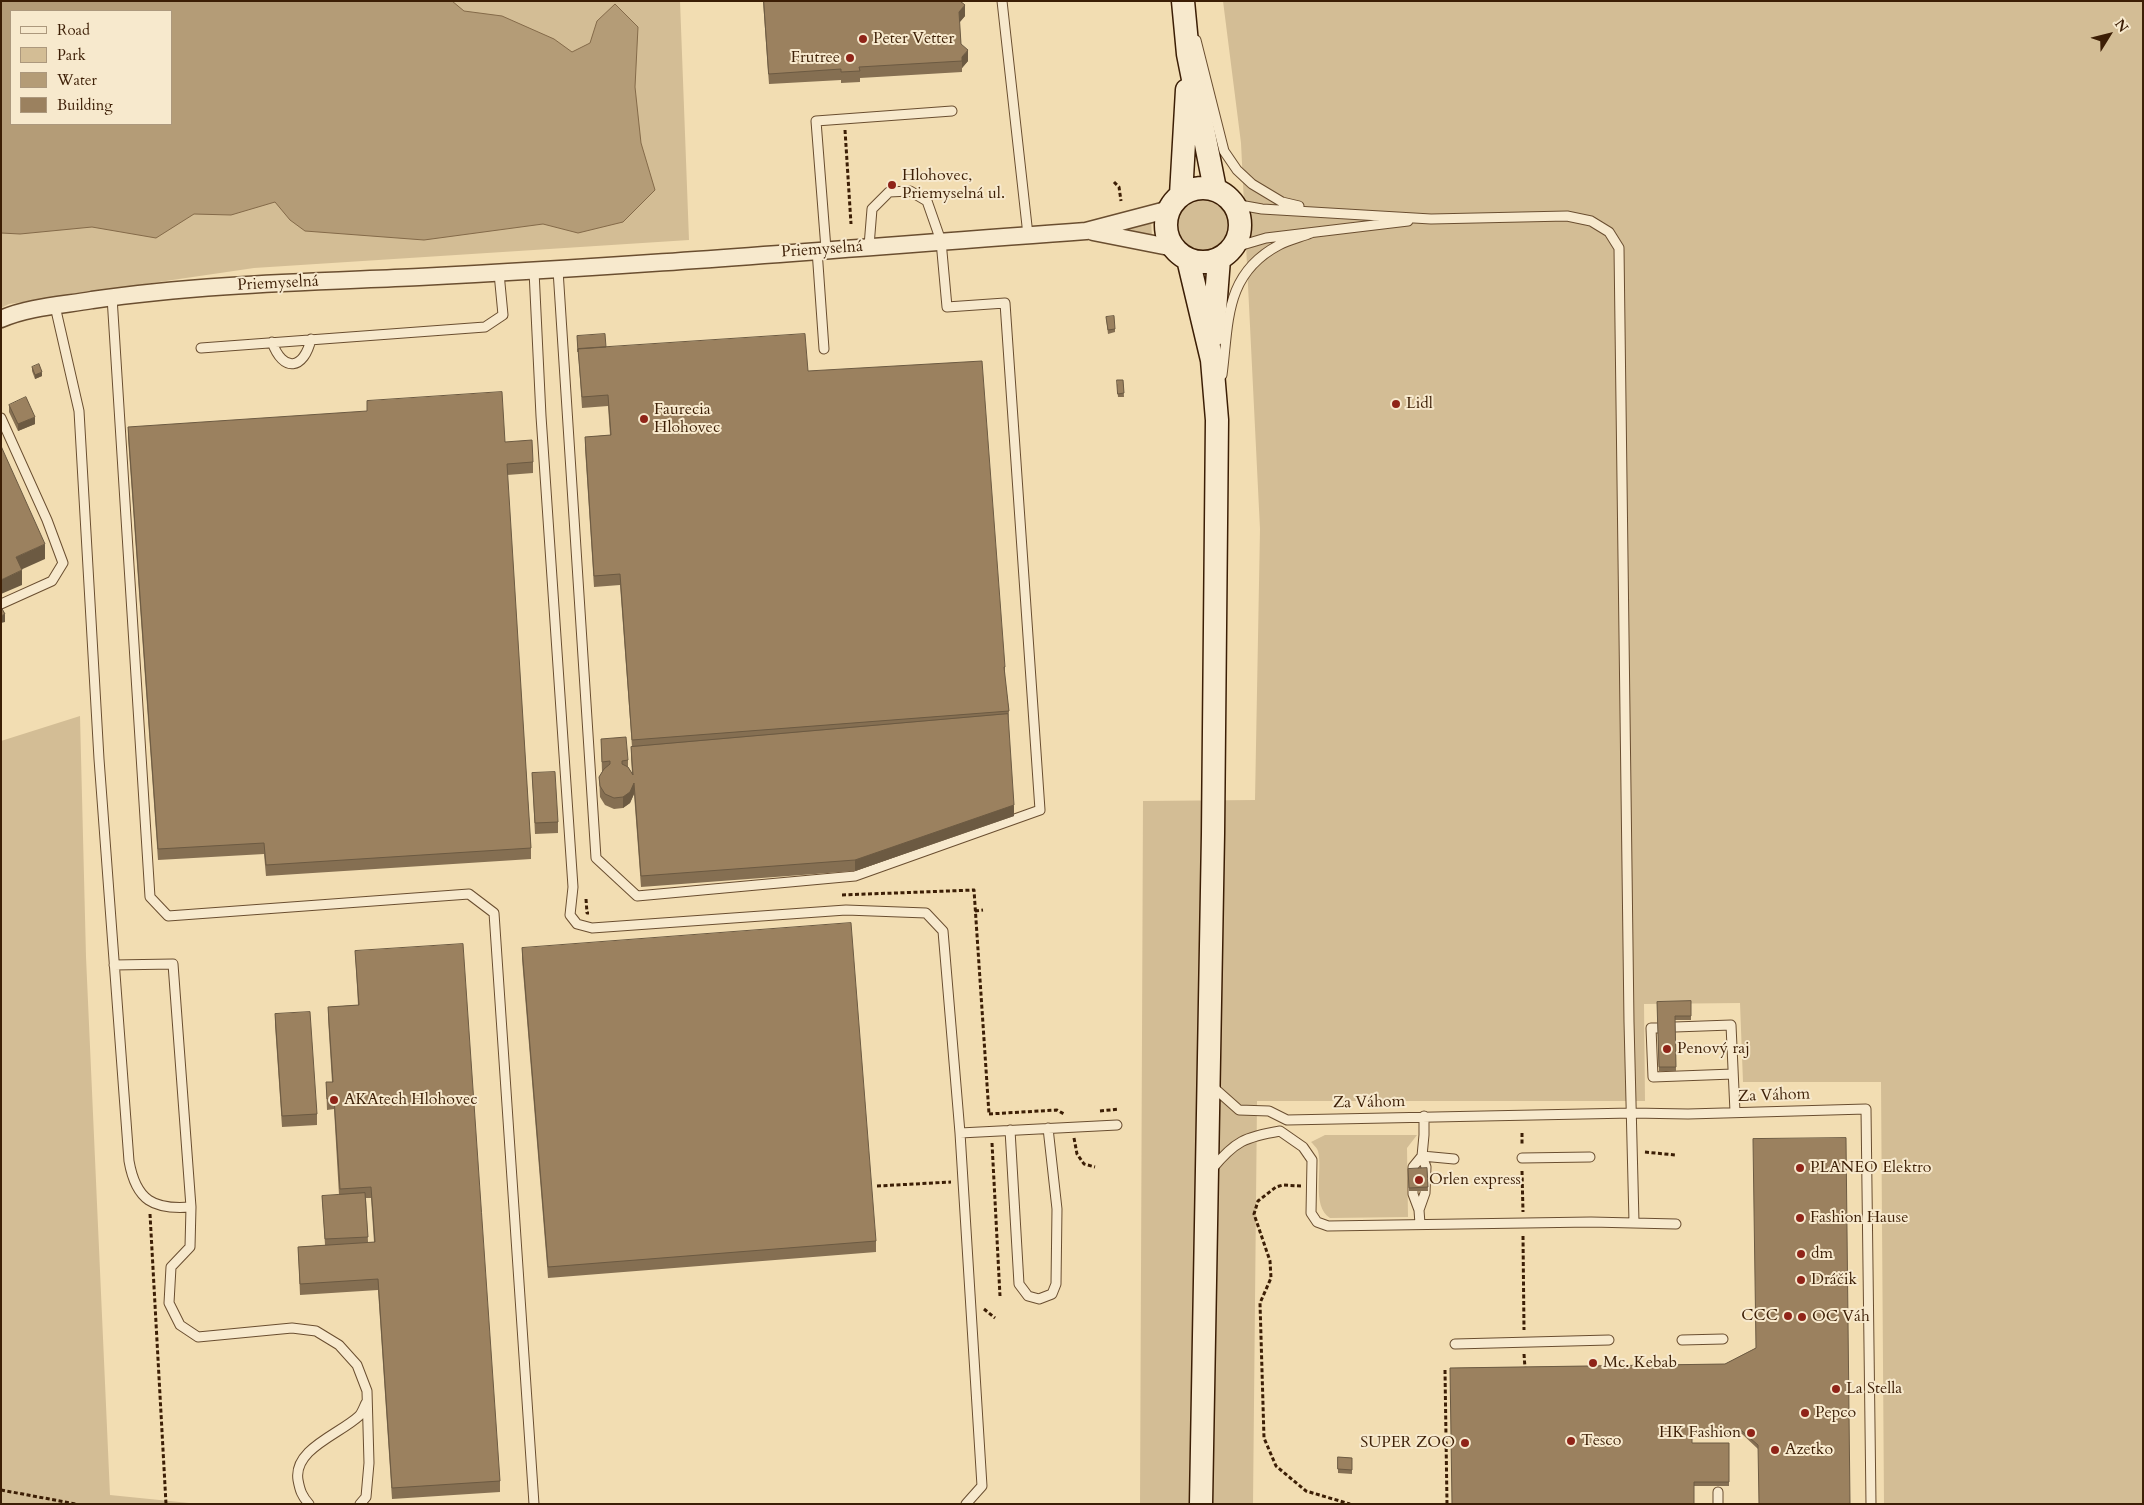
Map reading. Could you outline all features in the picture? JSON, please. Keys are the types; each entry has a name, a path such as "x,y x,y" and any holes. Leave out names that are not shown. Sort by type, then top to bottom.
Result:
{"main road":[{"path":"1183,6 1188,54 1215,189"},
{"path":"1188,54 1175,202 1166,218 1166,231 1181,253 1212,360 1217,420 1213,844 1201,1504"},
{"path":"1175,202 1198,188 1215,189 1234,204 1239,215 1238,238 1226,254 1212,360"},
{"path":"1181,253 1201,262 1226,254"}],"street":[{"name":"Priemyselná","path":"1,319 10,315 55,306 112,297 216,287 558,270 1086,231 1175,202"},
{"name":"Priemyselná","path":"1086,231 1181,253"}],"lane":[{"path":"1002,1 1028,235"},
{"path":"1183,6 1206,75 1216,125 1224,151 1237,170 1252,184 1282,202 1318,211"},
{"path":"824,349 816,121 952,111"},
{"path":"558,270 596,858 637,896 855,876 1040,810 1005,302 947,306 940,241 927,201 910,191 889,192 872,209 869,246"},
{"path":"1234,204 1262,208 1431,219"},
{"path":"1226,254 1266,238 1311,232 1431,219 1567,216 1591,221 1609,232 1618,248 1629,1022 1634,1222"},
{"path":"1217,420 1231,300 1242,277 1260,258 1279,245 1311,232"},
{"path":"534,271 573,887 570,915 576,924 592,928 846,910 926,913 943,931 960,1133 982,1486 966,1504"},
{"path":"201,348 485,327 502,315 499,273"},
{"path":"112,297 150,897 168,916 469,894 494,913 534,1504"},
{"path":"55,306 79,411 98,759 129,1161 131,1173 137,1185 152,1203 170,1208 191,1206"},
{"path":"272,342 276,354 283,362 292,365 298,363 306,355 311,340"},
{"path":"1,418 3,430 47,520 63,563 52,580 1,604"},
{"path":"114,965 173,964 191,1206 190,1247 171,1267 169,1302 180,1325 198,1337 292,1328 316,1331 339,1345 358,1366 367,1391 370,1463 366,1497 360,1504"},
{"path":"1675,1027 1731,1025 1735,1112"},
{"path":"1658,1028 1651,1028 1653,1077 1733,1074"},
{"path":"1208,1083 1240,1110 1269,1111 1287,1120 1280,1131"},
{"name":"Za Váhom","path":"1287,1120 1866,1109 1871,1504"},
{"path":"1420,1224 1420,1210 1413,1194 1412,1167 1422,1156 1424,1116"},
{"path":"960,1133 1118,1124"},
{"path":"1010,1130 1019,1284 1028,1296 1039,1299 1052,1294 1056,1284 1057,1209 1048,1128"},
{"path":"1207,1175 1225,1153 1250,1136 1280,1131 1303,1147 1312,1160 1311,1214 1317,1222 1328,1226 1634,1222 1676,1224"},
{"path":"1422,1156 1454,1159"},
{"path":"1522,1158 1590,1157"},
{"path":"1682,1340 1723,1339"},
{"path":"1455,1344 1609,1340"},
{"path":"309,1504 301,1494 298,1475 303,1458 312,1448 344,1428 360,1414 367,1400"},
{"path":"1718,1492 1718,1504"}],"path":[{"path":"844,119 851,224"},
{"path":"1114,182 1119,187 1121,201"},
{"path":"835,896 974,890 987,1043 989,1114"},
{"path":"586,894 587,913 597,913"},
{"path":"845,895 846,910"},
{"path":"976,911 983,910"},
{"path":"1522,1133 1525,1368"},
{"path":"1643,1152 1675,1155"},
{"path":"1084,1164 1095,1167"},
{"path":"1312,1186 1282,1185 1276,1187 1258,1201 1254,1214 1270,1260 1271,1278 1260,1303 1264,1438 1276,1466 1306,1491 1350,1504"},
{"path":"152,1203 150,1222 166,1504"},
{"path":"1445,1370 1448,1504"},
{"path":"1,1490 76,1504"}],"green space":[{"path":"1,1 680,1 689,240 254,268 9,304 1,308"},
{"path":"1223,1 2143,1 2143,1504 1884,1504 1881,1082 1743,1082 1740,1003 1644,1004 1645,1101 1257,1101 1253,1504 1140,1504 1143,801 1255,800 1260,529 1241,143"},
{"path":"1203,198 1213,200 1222,206 1228,215 1230,225 1228,235 1222,244 1213,250 1203,252 1193,250 1184,244 1178,235 1176,225 1178,215 1184,206 1193,200"},
{"path":"1151,219 1152,236 1100,231"},
{"path":"80,716 86,957 110,1495 199,1504 1,1504 1,741"},
{"path":"1325,1135 1417,1135 1407,1148 1408,1217 1330,1218 1324,1212 1319,1197 1318,1151 1311,1142"}],"water":[{"path":"1,1 452,1 464,11 502,16 554,39 572,52 590,43 597,21 615,4 638,27 635,87 641,143 655,190 623,222 578,233 543,224 424,240 305,231 290,220 275,202 231,215 194,214 156,238 92,227 20,234 1,233"}],"building":[{"name":"Peter Vetter","path":"764,1 960,1 965,5 959,12 961,44 968,50 962,57 962,61 859,67 860,71 841,72 841,69 769,74"},
{"path":"1114,316 1115,329 1108,330 1106,317"},
{"path":"605,334 606,347 578,349 578,352 577,336"},
{"path":"805,334 808,371 982,361 1004,667 1009,711 632,740 620,574 594,576 585,437 611,435 608,395 582,397 578,349"},
{"path":"39,364 42,372 35,375 32,367"},
{"path":"1117,380 1123,380 1124,393 1118,394"},
{"path":"502,392 505,442 532,440 533,462 507,464 531,848 266,865 264,843 158,849 128,427 367,411 367,401"},
{"path":"26,397 35,417 18,424 9,405"},
{"path":"1,446 45,544 16,557 22,570 1,580"},
{"path":"1,607 5,614 1,616"},
{"path":"1008,714 1014,805 855,860 641,876 634,783 630,792 623,797 614,798 605,794 600,786 599,777 610,764 610,761 602,762 601,739 626,737 628,760 622,761 622,764 628,767 633,775 631,747"},
{"path":"555,772 558,822 535,823 532,773"},
{"path":"851,923 876,1241 548,1267 522,948"},
{"path":"463,944 500,1481 392,1488 378,1279 300,1284 298,1247 375,1242 371,1187 340,1189 334,1098 327,1099 326,1082 333,1082 328,1007 359,1005 355,951"},
{"name":"Penový raj","path":"1691,1001 1691,1016 1675,1016 1676,1067 1659,1067 1657,1002"},
{"path":"310,1012 317,1114 282,1116 275,1014"},
{"path":"1846,1138 1850,1504 1759,1504 1758,1445 1742,1431 1692,1431 1692,1443 1729,1443 1729,1482 1694,1482 1694,1504 1452,1504 1450,1368 1725,1364 1756,1348 1753,1139"},
{"path":"1427,1168 1428,1187 1409,1188 1408,1169"},
{"path":"365,1193 368,1237 325,1239 322,1196"},
{"path":"1338,1457 1352,1458 1352,1470 1338,1469"}],"place":[{"name":"Peter Vetter","path":"863,39"},
{"name":"Frutree","path":"850,58"},
{"name":"Hlohovec, Priemyselná ul.","path":"892,185"},
{"name":"Lidl","path":"1396,404"},
{"name":"Faurecia Hlohovec","path":"644,419"},
{"name":"Penový raj","path":"1667,1049"},
{"name":"AKAtech Hlohovec","path":"334,1100"},
{"name":"PLANEO Elektro","path":"1800,1168"},
{"name":"Orlen express","path":"1419,1180"},
{"name":"Fashion Hause","path":"1800,1218"},
{"name":"dm","path":"1801,1254"},
{"name":"Dráčik","path":"1801,1280"},
{"name":"CCC","path":"1788,1316"},
{"name":"OC Váh","path":"1802,1317"},
{"name":"Mc. Kebab","path":"1593,1363"},
{"name":"La Stella","path":"1836,1389"},
{"name":"Pepco","path":"1805,1413"},
{"name":"HK Fashion","path":"1751,1433"},
{"name":"Tesco","path":"1571,1441"},
{"name":"SUPER ZOO","path":"1465,1443"},
{"name":"Azetko","path":"1775,1450"}]}
